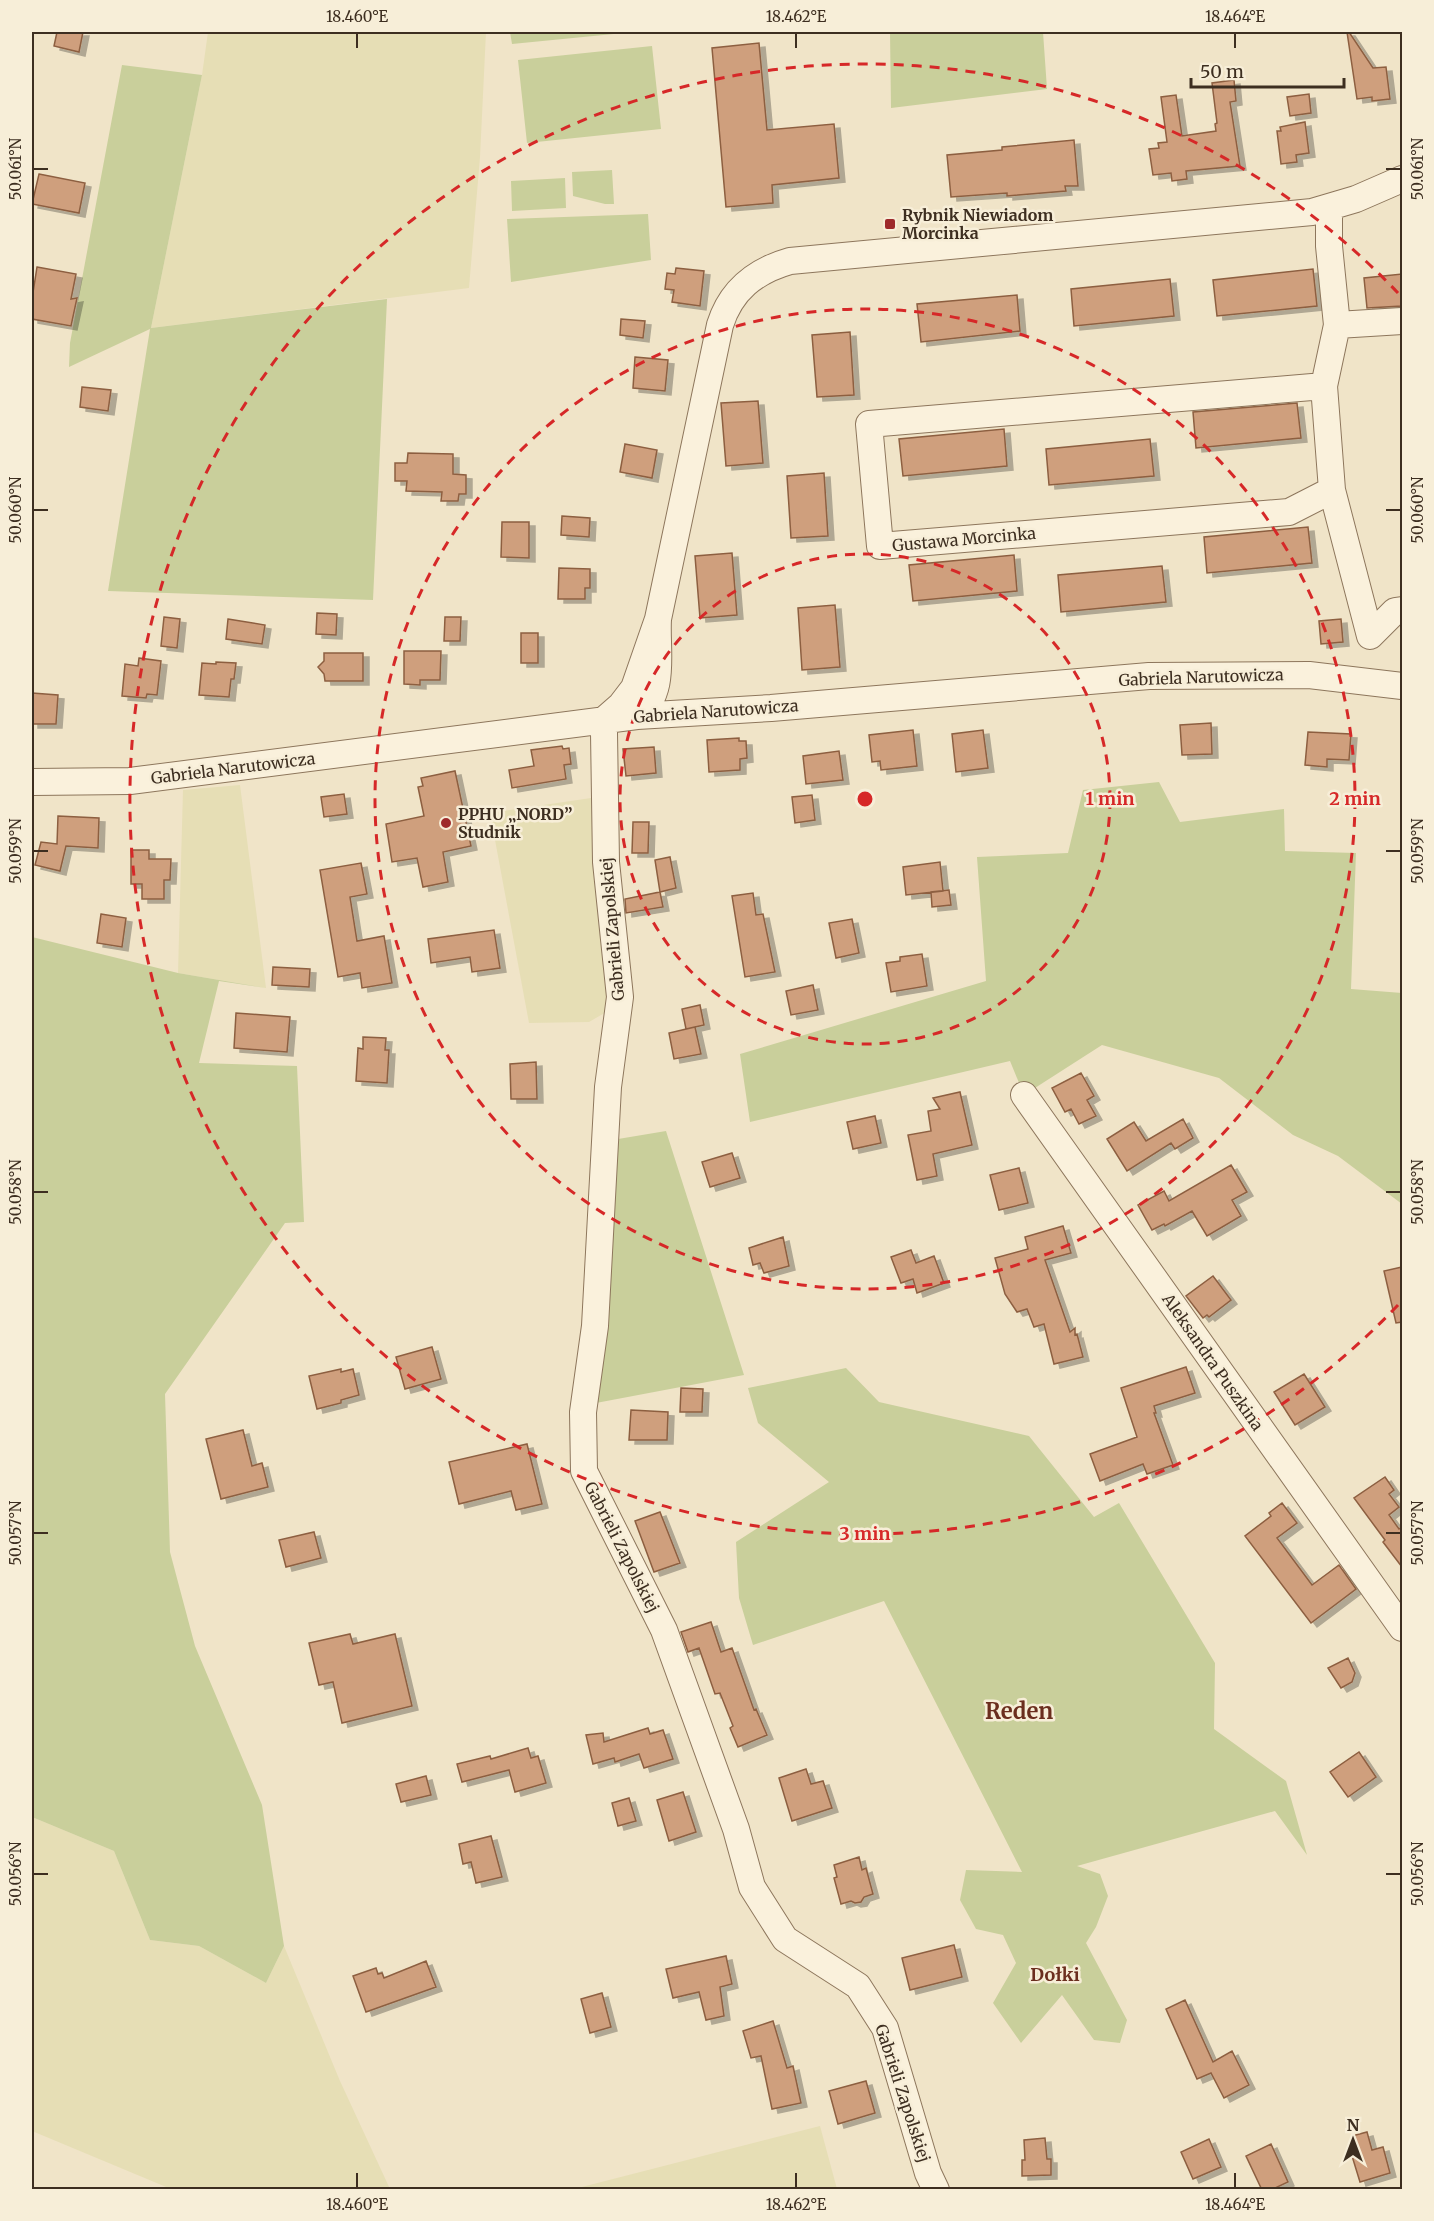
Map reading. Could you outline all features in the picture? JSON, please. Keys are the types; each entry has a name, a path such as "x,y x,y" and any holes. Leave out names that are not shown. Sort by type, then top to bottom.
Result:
{"street":[{"path":"658,619 658,679 651,702 637,716 632,698 634,688 658,619 720,325 731,300 750,279 790,261 1291,215 1329,208 1382,189 1402,179"},
{"path":"1329,208 1329,246 1337,325 1324,386 1332,490 1370,636 1395,611 1402,610"},
{"path":"1337,325 1402,321"},
{"name":"Gustawa Morcinka","path":"1324,386 869,424 880,546 1289,512 1332,490"},
{"name":"Gabriela Narutowicza","path":"32,782 130,781 383,750 605,719 794,706 1149,676 1309,675 1402,686"},
{"path":"658,679 668,701 682,713"},
{"path":"605,719 621,705 634,688"},
{"name":"Gabrieli Zapolskiej","path":"605,719 606,862 620,997 608,1087 595,1326 583,1412 584,1471 664,1630 736,1829 752,1887 785,1939 858,1986 885,2028 928,2173 936,2190"},
{"name":"Aleksandra Puszkina","path":"1024,1095 1402,1628"}],"shaded area":[{"path":"208,32 486,32 480,157 469,288 151,328 202,75"},
{"path":"240,785 266,988 178,973 183,790"},
{"path":"591,798 597,907 608,1011 589,1022 529,1023 490,813"},
{"path":"32,1817 114,1851 150,1940 199,1946 266,1983 284,1946 340,2081 390,2189 171,2189 32,2131"},
{"path":"820,2126 837,2189 574,2189"}],"green space":[{"path":"510,32 634,32 512,44"},
{"path":"890,32 1043,32 1047,89 891,108"},
{"path":"652,46 661,129 527,143 518,60"},
{"path":"122,65 202,75 151,328 387,299 373,600 108,591 150,329 69,367 70,343"},
{"path":"612,170 614,204 573,196 572,172"},
{"path":"565,178 566,208 512,211 511,181"},
{"path":"648,214 651,260 511,282 507,219"},
{"path":"1159,782 1180,822 1284,809 1285,851 1356,853 1351,989 1402,993 1402,1204 1338,1156 1293,1135 1219,1078 1102,1045 1024,1095 1010,1061 750,1122 740,1054 986,981 977,857 1068,853 1083,790"},
{"path":"32,937 178,973 266,988 219,981 199,1063 297,1066 304,1222 285,1223 165,1394 170,1552 195,1646 262,1805 284,1946 266,1983 199,1946 150,1940 114,1851 32,1817"},
{"path":"666,1131 744,1375 596,1403 618,1139"},
{"path":"846,1368 879,1402 1029,1436 1094,1517 1119,1503 1215,1663 1214,1729 1286,1781 1307,1855 1275,1811 1077,1866 1100,1874 1108,1896 1096,1927 1086,1943 1127,2020 1120,2043 1094,2040 1062,1995 1021,2043 993,2003 1016,1963 1003,1935 976,1929 960,1900 966,1870 1022,1872 884,1601 753,1645 739,1598 736,1542 829,1482 758,1423 748,1388"}],"building":[{"path":"57,32 83,32 79,52 54,46"},
{"path":"1347,32 1373,68 1386,67 1390,99 1372,101 1372,97 1357,99"},
{"path":"759,43 767,130 834,124 839,178 772,185 773,203 726,207 712,48"},
{"path":"1234,80 1236,101 1230,102 1240,166 1186,171 1187,179 1172,181 1171,173 1153,175 1149,149 1159,148 1158,143 1167,142 1161,97 1176,95 1182,136 1216,131 1212,83"},
{"path":"1309,94 1311,113 1290,116 1287,97"},
{"path":"1305,122 1309,153 1296,155 1297,162 1281,164 1277,131 1281,131 1280,127"},
{"path":"1074,140 1078,186 1065,186 1066,191 1007,196 1007,193 951,197 947,155"},
{"path":"39,174 85,183 79,213 32,204"},
{"path":"37,267 76,274 71,299 77,298 71,326 32,319 32,299"},
{"path":"676,268 704,271 700,306 672,302 674,290 665,289 667,273 675,274"},
{"path":"1313,269 1317,306 1217,316 1213,280"},
{"path":"1402,274 1402,306 1367,308 1364,278"},
{"path":"1170,279 1174,316 1074,326 1071,289"},
{"path":"1017,295 1020,331 921,342 917,304"},
{"path":"621,319 645,321 643,338 620,335"},
{"path":"850,332 854,395 817,397 812,335"},
{"path":"635,357 668,360 665,391 633,388"},
{"path":"82,387 111,390 108,411 80,407"},
{"path":"758,401 763,463 726,466 721,403"},
{"path":"1297,403 1301,438 1196,448 1193,412"},
{"path":"1004,429 1007,466 903,476 899,439"},
{"path":"1150,439 1154,476 1049,485 1046,449"},
{"path":"625,444 657,450 652,478 620,472"},
{"path":"408,453 453,454 453,474 466,475 466,494 459,494 458,501 441,501 442,492 406,491 407,481 395,481 395,463 407,463"},
{"path":"824,473 828,536 791,538 787,476"},
{"path":"562,516 590,518 589,537 561,535"},
{"path":"502,522 529,522 529,558 501,557"},
{"path":"1308,527 1312,563 1207,573 1204,537"},
{"path":"732,553 737,615 700,618 695,556"},
{"path":"1014,555 1017,591 913,601 909,565"},
{"path":"1162,566 1166,602 1061,612 1058,575"},
{"path":"559,568 590,569 590,588 585,588 585,599 558,599"},
{"path":"835,605 840,667 802,670 798,608"},
{"path":"317,613 337,614 336,635 316,634"},
{"path":"164,617 180,619 177,648 161,646"},
{"path":"445,617 461,617 460,641 444,641"},
{"path":"228,619 265,625 262,644 226,639"},
{"path":"1341,619 1343,642 1321,644 1319,621"},
{"path":"521,633 538,633 538,663 521,663"},
{"path":"404,651 441,651 440,680 420,680 420,685 404,684"},
{"path":"324,653 363,653 363,681 325,681 324,674 318,667 324,661"},
{"path":"139,658 161,661 157,695 147,694 146,698 122,696 125,664 138,666"},
{"path":"216,662 236,663 229,697 199,695 202,663 216,664"},
{"path":"32,693 58,695 56,724 32,724"},
{"path":"1211,723 1212,754 1182,755 1180,725"},
{"path":"913,730 917,766 881,770 880,761 872,762 869,735"},
{"path":"983,730 988,768 956,772 952,734"},
{"path":"1308,732 1351,734 1349,760 1327,759 1327,767 1305,765"},
{"path":"739,738 739,741 746,741 747,758 740,759 740,770 709,772 707,740"},
{"path":"562,746 563,749 569,748 571,764 564,765 566,779 512,788 509,770 534,766 531,750"},
{"path":"654,747 656,773 626,776 623,749"},
{"path":"839,751 843,780 806,784 803,756"},
{"name":"PPHU „NORD” Studnik","path":"455,771 471,846 443,852 448,882 423,887 417,858 392,862 386,824 424,816 418,787 423,786 421,778"},
{"path":"344,794 347,814 324,817 321,797"},
{"path":"812,795 815,820 795,823 792,797"},
{"path":"58,816 99,818 98,848 66,846 60,871 35,865 41,842 57,844"},
{"path":"633,822 649,822 648,853 632,853"},
{"path":"131,850 149,850 149,859 171,859 170,880 164,880 164,899 142,899 142,884 131,884"},
{"path":"670,857 676,888 660,892 655,860"},
{"path":"940,862 943,891 906,895 903,867"},
{"path":"361,863 367,894 350,897 357,941 384,936 392,983 362,988 360,973 338,977 320,870"},
{"path":"949,890 951,905 932,907 931,892"},
{"path":"660,892 663,907 626,913 625,899"},
{"path":"753,893 756,915 763,914 775,972 745,977 732,896"},
{"path":"101,914 126,918 122,947 97,943"},
{"path":"852,919 859,953 836,958 829,923"},
{"path":"494,930 500,968 472,972 470,957 431,963 428,939"},
{"path":"922,954 927,986 891,992 886,963 900,961 900,957"},
{"path":"273,967 310,969 309,987 272,985"},
{"path":"813,985 818,1010 791,1015 786,991"},
{"path":"700,1005 704,1025 686,1029 682,1009"},
{"path":"236,1013 290,1017 287,1052 234,1048"},
{"path":"695,1027 701,1054 674,1059 669,1033"},
{"path":"363,1037 386,1038 385,1050 389,1050 387,1083 356,1081 358,1048 363,1049"},
{"path":"536,1062 537,1099 511,1099 510,1064"},
{"path":"1081,1073 1094,1096 1087,1100 1096,1116 1079,1124 1071,1109 1065,1112 1052,1088"},
{"path":"960,1092 972,1145 933,1154 937,1176 917,1180 908,1135 931,1131 928,1111 940,1109 933,1098"},
{"path":"875,1116 881,1143 853,1149 847,1122"},
{"path":"1183,1119 1193,1138 1175,1149 1171,1143 1127,1171 1107,1139 1134,1122 1146,1141"},
{"path":"732,1153 740,1178 710,1187 702,1162"},
{"path":"1231,1165 1247,1192 1232,1200 1241,1216 1207,1236 1192,1211 1165,1226 1164,1224 1152,1230 1138,1205 1164,1191 1169,1201"},
{"path":"1019,1168 1028,1203 999,1210 990,1175"},
{"path":"1063,1226 1071,1253 1045,1260 1070,1332 1075,1328 1075,1335 1077,1334 1083,1357 1054,1364 1044,1324 1034,1327 1027,1309 1017,1312 1005,1294 995,1258 1028,1249 1025,1237"},
{"path":"783,1237 789,1266 764,1273 760,1263 753,1265 749,1248"},
{"path":"911,1250 916,1263 934,1256 944,1283 917,1293 913,1279 901,1283 891,1257"},
{"path":"1402,1267 1402,1322 1396,1323 1384,1271"},
{"path":"1213,1276 1231,1300 1209,1317 1207,1315 1203,1318 1186,1296"},
{"path":"432,1347 441,1379 405,1389 396,1357"},
{"path":"1186,1367 1195,1393 1154,1406 1156,1413 1154,1413 1173,1465 1147,1474 1143,1464 1100,1481 1090,1454 1137,1437 1121,1388"},
{"path":"341,1369 341,1372 353,1369 359,1395 341,1400 341,1403 317,1409 309,1376"},
{"path":"1304,1374 1325,1407 1295,1425 1274,1392"},
{"path":"681,1388 703,1389 702,1412 680,1412"},
{"path":"631,1410 668,1412 667,1440 629,1440"},
{"path":"243,1430 252,1466 262,1463 268,1487 221,1499 206,1439"},
{"path":"527,1444 542,1504 516,1510 511,1491 459,1504 449,1462"},
{"path":"1385,1477 1394,1490 1389,1494 1399,1507 1389,1515 1399,1529 1402,1527 1402,1567 1354,1498"},
{"path":"1282,1503 1297,1523 1277,1538 1312,1585 1339,1565 1356,1589 1311,1623 1245,1536 1271,1516 1269,1513"},
{"path":"660,1512 680,1563 654,1572 635,1521"},
{"path":"314,1532 321,1558 286,1567 279,1540"},
{"path":"711,1622 721,1652 732,1648 754,1710 756,1709 767,1735 738,1747 730,1728 733,1726 720,1693 715,1694 699,1648 688,1652 681,1632"},
{"path":"350,1634 353,1644 395,1634 412,1706 342,1723 333,1682 319,1685 309,1643"},
{"path":"1348,1658 1355,1673 1352,1682 1341,1688 1328,1668"},
{"path":"648,1728 650,1734 663,1730 673,1759 644,1768 639,1754 615,1762 614,1758 593,1764 586,1735 603,1733 604,1742"},
{"path":"528,1748 531,1758 538,1756 546,1783 515,1792 509,1770 462,1782 457,1764 490,1756 491,1759"},
{"path":"1359,1752 1376,1777 1348,1797 1330,1772"},
{"path":"806,1769 811,1784 823,1781 832,1808 792,1821 779,1778"},
{"path":"426,1776 431,1795 401,1802 396,1784"},
{"path":"683,1792 696,1832 669,1841 657,1800"},
{"path":"629,1798 636,1821 618,1826 612,1803"},
{"path":"491,1836 502,1877 476,1883 471,1862 463,1864 459,1844"},
{"path":"859,1857 862,1870 866,1868 873,1894 864,1897 861,1902 851,1901 841,1904 834,1878 837,1877 834,1865"},
{"path":"954,1945 962,1977 910,1990 902,1958"},
{"path":"726,1956 732,1984 720,1987 724,2016 706,2020 699,1992 673,1998 666,1969"},
{"path":"426,1961 436,1987 366,2012 353,1976 376,1968 378,1974 382,1973 384,1978"},
{"path":"602,1993 611,2027 590,2033 581,1999"},
{"path":"1185,2000 1213,2062 1232,2051 1249,2085 1224,2098 1211,2073 1197,2079 1166,2009"},
{"path":"773,2021 787,2068 793,2066 801,2103 772,2109 761,2056 751,2058 743,2031"},
{"path":"866,2081 875,2113 838,2124 829,2091"},
{"path":"1367,2132 1372,2150 1383,2147 1390,2173 1360,2182 1352,2156 1357,2154 1352,2136"},
{"path":"1045,2138 1047,2159 1051,2159 1051,2175 1022,2176 1022,2160 1025,2160 1024,2140"},
{"path":"1209,2139 1221,2167 1193,2179 1181,2152"},
{"path":"1271,2144 1288,2182 1271,2190 1262,2190 1246,2156"}],"place":[{"name":"Rybnik Niewiadom Morcinka","path":"890,224"},
{"name":"PPHU „NORD” Studnik","path":"446,823"}],"district":[{"name":"Reden","path":"1019,1711"},
{"name":"Dołki","path":"1055,1974"}]}
